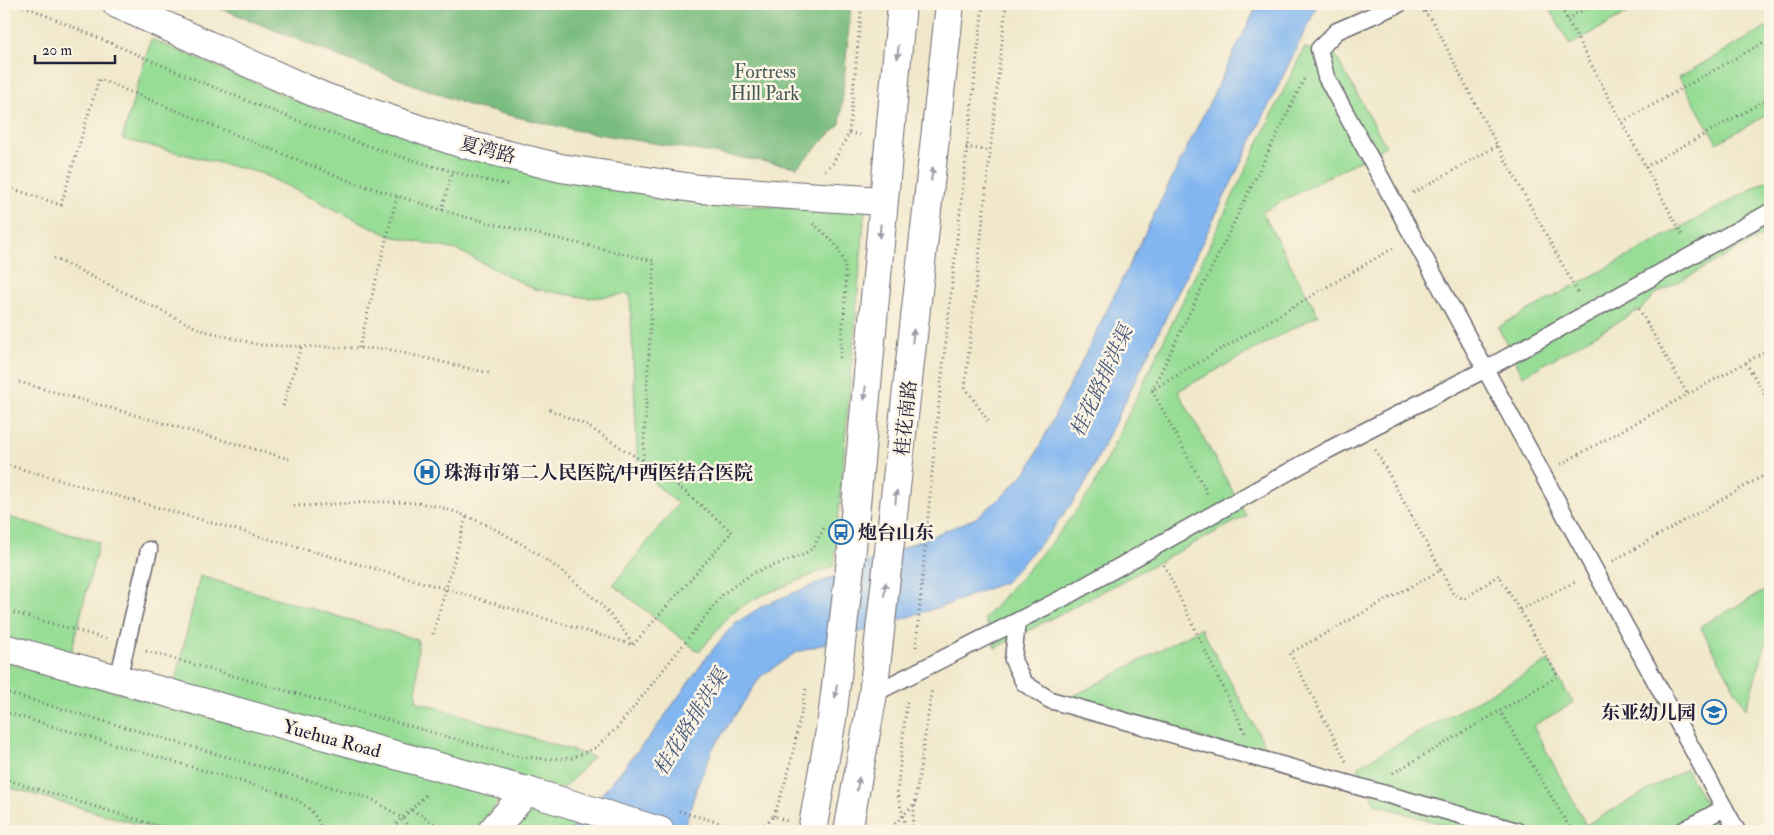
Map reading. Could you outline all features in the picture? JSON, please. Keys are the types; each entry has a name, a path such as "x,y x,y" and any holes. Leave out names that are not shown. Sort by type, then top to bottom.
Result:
{"main road":[{"name":"夏湾路","path":"117,4 324,97 460,143 561,168 699,189 883,201"},
{"path":"812,831 842,642 902,4"},
{"name":"桂花南路","path":"848,831 873,694 950,4"},
{"name":"Yuehua Road","path":"4,648 527,792 660,831"},
{"path":"492,831 527,792"}],"lane":[{"path":"1399,4 1337,31 1319,48 1326,77 1737,831"},
{"path":"873,694 935,665 1017,622 1365,431 1486,369 1589,313 1770,212"},
{"path":"118,679 149,550"},
{"path":"1017,622 1013,660 1024,683 1050,700 1517,831"},
{"path":"1682,831 1724,808"}],"path":[{"path":"19,4 244,100 356,142 452,173 516,187"},
{"path":"820,174 833,163 849,132 862,4"},
{"path":"909,831 902,817 896,793 918,617 966,147 983,4"},
{"path":"988,421 965,387 1006,4"},
{"path":"1416,4 1433,21 1497,146 1589,313"},
{"path":"1425,12 1442,4"},
{"path":"1559,4 1692,255"},
{"path":"1567,19 1594,4"},
{"path":"1622,122 1770,39"},
{"path":"1152,390 1319,48"},
{"path":"4,186 62,205 99,79 352,182 442,210 654,261 643,461"},
{"path":"1645,167 1770,98"},
{"path":"442,210 460,143"},
{"path":"1395,203 1497,146"},
{"path":"359,348 397,196"},
{"path":"807,222 825,233 843,259 846,273 840,360"},
{"path":"1152,390 1413,237"},
{"path":"54,258 201,330 260,345 386,349 489,373"},
{"path":"1629,291 1688,395"},
{"path":"283,406 302,347"},
{"path":"1543,473 1770,349"},
{"path":"1746,363 1770,403"},
{"path":"19,382 289,459"},
{"path":"1152,390 1217,512"},
{"path":"546,408 586,425 643,461 670,479 732,532 633,645"},
{"path":"1365,431 1441,570 1453,594 1464,599 1499,575 1558,676 1388,776 1359,788 1290,653 1441,570"},
{"path":"4,464 446,589 633,645"},
{"path":"1520,610 1596,571 1770,472"},
{"path":"294,506 417,503 467,515 517,542 592,595 622,626 633,645"},
{"path":"433,634 467,515"},
{"path":"4,610 515,756 572,758 595,748 618,727 724,593 753,573 802,555 814,548 822,536 826,522"},
{"path":"1155,547 1258,759"},
{"path":"909,831 917,801 935,665"},
{"path":"774,816 790,767 807,683"},
{"path":"4,692 372,799 404,819 411,831"},
{"path":"1500,711 1572,831"},
{"path":"4,712 281,793 304,803 318,819 322,831"},
{"path":"4,779 176,831"},
{"path":"888,831 917,801"},
{"path":"412,810 447,831"}],"green space":[{"name":"Fortress Hill Park","path":"210,4 851,4 840,124 797,167 574,130 473,107 341,57"},
{"path":"1547,4 1644,4 1570,45"},
{"path":"1770,25 1770,113 1717,143 1679,77"},
{"path":"151,39 317,109 564,180 706,204 865,210 834,566 758,597 731,613 699,652 613,585 678,504 638,469 630,294 589,298 534,289 457,250 390,236 260,173 122,139"},
{"path":"1304,48 1334,53 1386,146 1262,212 1318,315 1178,391 1246,516 995,648 985,618 1053,541 1093,488"},
{"path":"1770,179 1770,232 1654,295 1641,309 1523,376 1498,327"},
{"path":"4,516 99,542 70,657 4,639"},
{"path":"200,576 418,640 416,701 593,757 563,789 175,683"},
{"path":"1770,588 1770,630 1746,709 1700,626"},
{"path":"1201,628 1273,760 1072,697"},
{"path":"1549,661 1573,703 1533,726 1586,825 1686,769 1721,831 1464,831 1375,804 1358,766"},
{"path":"4,662 503,797 473,831 162,831 4,786"},
{"path":"527,793 586,811 570,831 494,831"}],"water":[{"name":"桂花路排洪渠","path":"1258,4 1318,4 1083,488 1049,534 1005,582 949,604 795,653 761,676 712,750 697,787 683,831 571,831 654,731 709,654 734,624 764,605 976,518 1003,496 1029,468"}],"place":[{"name":"珠海市第二人民医院/中西医结合医院","path":"427,472"},
{"name":"炮台山东","path":"841,532"},
{"name":"东亚幼儿园","path":"1714,712"}]}
